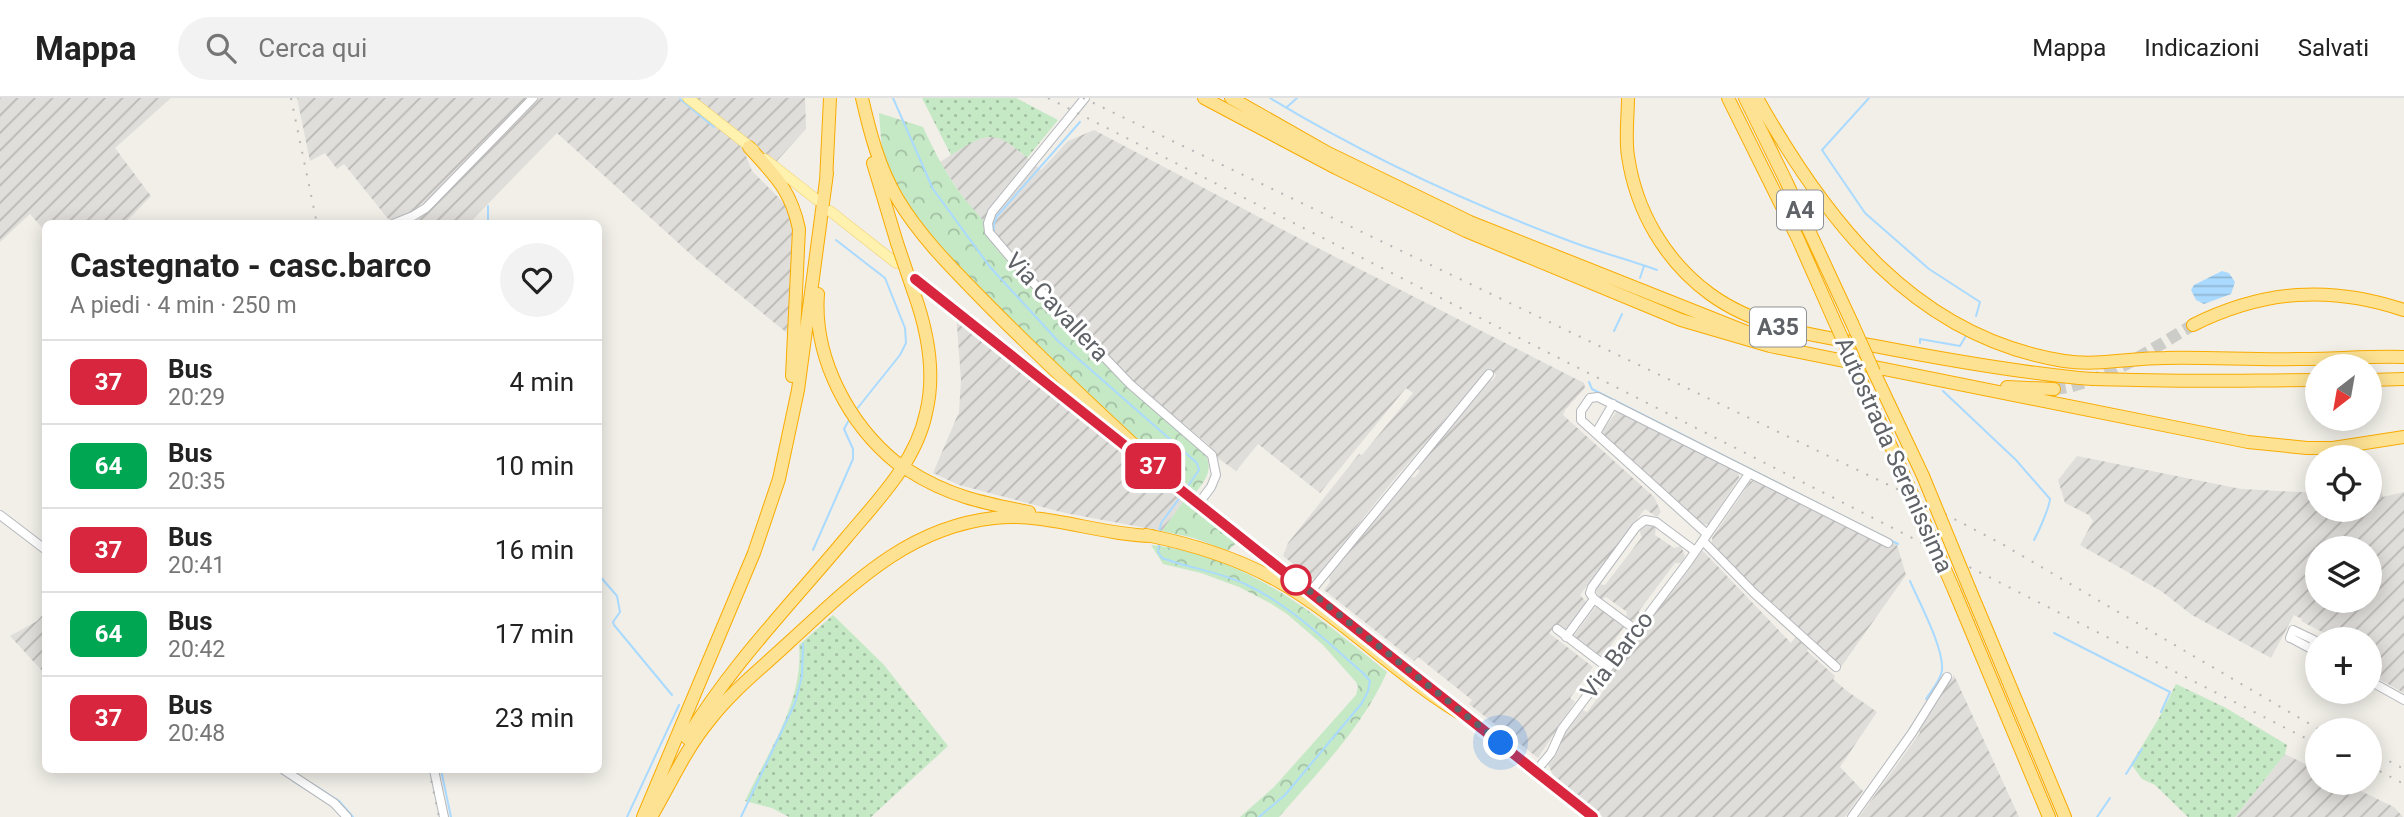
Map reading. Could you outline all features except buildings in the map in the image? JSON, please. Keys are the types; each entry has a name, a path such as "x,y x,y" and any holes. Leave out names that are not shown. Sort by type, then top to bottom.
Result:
{"highway":[{"path":"830,98 817,302 824,350 834,378 851,412 866,432 903,467 938,488 968,499 1208,550 1277,581 1340,624 1433,697 1465,716"},
{"path":"651,817 686,740 715,694 883,494 918,439 926,414 931,367 925,330 867,143 861,98"},
{"path":"861,98 885,174 898,200 925,238 1034,352 1172,481"},
{"path":"1204,98 1454,226 1719,333 1770,346 2248,442 2333,448 2404,435"},
{"path":"1231,98 1328,153 1425,202 1732,328 2004,386 2034,390 2054,389"},
{"name":"A35","path":"1629,98 1628,155 1638,196 1653,231 1665,250 1694,282 1746,316 1779,327 1838,339 1975,364 2079,378 2305,380"},
{"name":"Autostrada Serenissima","path":"1728,98 1798,239 1899,464 2049,817"},
{"name":"Autostrada Serenissima","path":"1745,98 1923,477 2065,817"},
{"path":"1757,98 1812,189 1878,267 1933,310 1994,340 2050,358 2084,363 2162,358 2404,357"},
{"path":"749,147 789,196 795,207 799,229 793,373 783,467"},
{"path":"643,817 754,553 783,467 798,390 827,173"},
{"path":"2193,325 2233,307 2275,297 2316,294 2352,297 2404,310"},
{"path":"2352,297 2404,316"},
{"path":"2382,380 2404,379"},
{"path":"651,817 691,744 717,710 821,613 873,568 900,549 934,532 997,518 1028,518 1127,536 1152,536"}],"main road":[{"path":"688,98 817,200"},
{"path":"831,211 896,263"},
{"path":"915,279 1593,817"}],"street":[{"path":"403,220 426,208 533,98"},
{"name":"Via Cavallera","path":"1086,98 992,212 988,223 989,232 1022,271 1130,384 1208,449 1219,465 1214,481 1199,503"},
{"path":"1312,593 1323,576 1489,374"},
{"path":"1836,667 1754,593 1705,538 1580,417 1584,405 1596,396 1888,543"},
{"path":"1596,433 1613,404"},
{"name":"Via Barco","path":"1536,771 1551,753 1562,729 1705,538 1749,474"},
{"path":"0,515 42,547"},
{"path":"1636,630 1594,599 1591,587 1642,522 1656,522 1695,551"},
{"path":"1566,637 1594,599"},
{"path":"1556,629 1607,667"},
{"path":"2299,631 2293,630 2290,638 2305,646"},
{"path":"1852,817 1912,733 1947,677"},
{"path":"2382,687 2404,699"},
{"path":"289,773 334,803 347,817"},
{"path":"435,773 444,817"}],"shaded area":[{"path":"0,98 171,98 115,148 151,196 128,220 42,220 42,228 30,214 0,242"},
{"path":"297,98 528,98 426,202 412,212 389,220 344,164 337,169 325,153 310,161"},
{"path":"536,98 680,98 743,148 752,171 792,214 793,300 787,333 697,260 557,133 472,220 411,220 418,217"},
{"path":"695,98 805,98 806,129 776,162"},
{"path":"1094,130 1310,244 1584,383 1585,388 1563,415 1654,497 1661,512 1657,517 1645,509 1580,595 1587,603 1566,630 1557,624 1549,633 1593,667 1570,698 1575,702 1538,758 1469,704 1472,700 1418,657 1414,661 1324,590 1330,582 1329,575 1407,478 1415,477 1420,471 1417,469 1489,379 1492,381 1496,375 1488,369 1392,482 1314,580 1283,556 1288,543 1359,454 1362,455 1413,393 1406,388 1320,493 1258,444 1236,471 1219,459 1209,445 1134,383 1058,301 1078,335 997,250 995,237 960,193 940,162 970,142 997,136 1005,139 1041,170 1068,141"},
{"path":"956,313 1185,499 1162,531 1065,513 959,485 933,473 959,412 961,380"},
{"path":"1617,411 1738,472 1739,478 1709,524 1702,525 1603,436 1603,430"},
{"path":"2077,456 2241,489 2305,492 2305,522 2382,522 2382,492 2383,497 2404,492 2404,693 2382,681 2382,627 2312,627 2294,615 2271,658 2192,615 2161,591 2080,545 2093,521 2089,515 2065,503 2058,480"},
{"path":"1755,479 1897,545 1906,575 1841,667 1756,590 1712,545 1712,538 1750,482"},
{"path":"1645,525 1656,527 1655,535 1674,548 1681,546 1685,556 1682,563 1675,563 1639,611 1640,618 1632,621 1626,618 1627,612 1606,597 1600,600 1596,591 1598,584 1605,585 1642,537 1639,530"},
{"path":"1702,550 1791,643 1796,636 1809,647 1807,651 1835,676 1833,679 1877,712 1840,767 1863,791 1845,817 1603,817 1553,775 1548,764 1564,733 1583,710 1587,712 1614,677 1610,674"},
{"path":"1596,606 1624,627 1602,658 1573,637"},
{"path":"42,615 42,671 10,636"},
{"path":"1954,675 2019,817 1859,817 1920,733 1918,728"},
{"path":"2285,754 2305,764 2305,795 2369,795 2394,807 2403,817 2235,817"}],"green space":[{"path":"922,98 1016,98 1058,120 1027,158 1007,142 990,137 982,138 951,155"},
{"path":"879,113 923,127 953,182 987,225 997,250 1125,385 1201,449 1209,466 1204,481 1196,492 1084,394 935,243 883,163"},
{"path":"1185,499 1233,538 1235,544 1228,551 1194,538 1162,531"},
{"path":"1151,545 1186,551 1249,575 1306,609 1387,672 1352,730 1279,817 1240,817 1274,787 1356,695 1356,682 1323,645 1287,614 1239,587 1201,573 1163,564"},
{"path":"833,615 884,665 948,746 871,817 789,817 772,808 745,801 774,745 790,706 799,666 799,645"},
{"path":"2176,684 2226,708 2287,745 2285,754 2235,817 2188,817 2155,785 2142,779 2131,764"}],"water":[{"path":"2222,271 2229,273 2235,282 2231,294 2204,304 2196,300 2191,290 2194,285"}],"waterway":[{"path":"893,98 933,189 990,267 1058,341 1197,463 1199,470 1188,486"},
{"path":"1270,98 1343,140 1458,195 1575,243 1657,270"},
{"path":"1287,107 1297,98"},
{"path":"1869,98 1822,150 1865,213 1929,269 1980,302 1976,316"},
{"path":"680,99 714,127"},
{"path":"994,232 997,216 1080,122"},
{"path":"488,206 488,220"},
{"path":"836,240 885,278 905,328 906,343 900,355 856,410"},
{"path":"1640,278 1644,266"},
{"path":"1614,331 1622,314"},
{"path":"1920,343 1920,339 1960,346 1967,334"},
{"path":"1589,382 1592,389 1898,544"},
{"path":"1943,391 2016,460 2050,499 2034,540"},
{"path":"813,550 853,459 853,449 844,429 849,420"},
{"path":"1159,533 1161,523 1181,496"},
{"path":"1159,544 1158,552 1162,558 1235,580 1277,602 1321,636 1370,681 1362,703 1285,795 1259,817"},
{"path":"602,579 617,596 620,612 613,622 614,625 672,695"},
{"path":"1910,581 1942,661 1940,678 1926,699"},
{"path":"2054,633 2170,692 2161,712"},
{"path":"741,817 795,703 802,676 803,644"},
{"path":"627,817 679,705"},
{"path":"2126,774 2142,749"},
{"path":"442,773 451,817"},
{"path":"293,781 309,791"},
{"path":"311,783 339,801 353,817"},
{"path":"2097,817 2110,798"}],"tunnel":[{"path":"2054,389 2090,381 2108,373 2193,325"}],"railway":[{"path":"291,98 316,220"},
{"path":"1048,98 2305,738"},
{"path":"1083,98 1895,488 2002,544 2305,721"},
{"path":"2382,757 2404,769"},
{"path":"2382,772 2404,784"},
{"path":"430,773 439,817"}],"bus line":[{"name":"37","path":"915,279 1593,817"}],"route":[{"path":"1296,580 1293,578 1501,743"}]}
